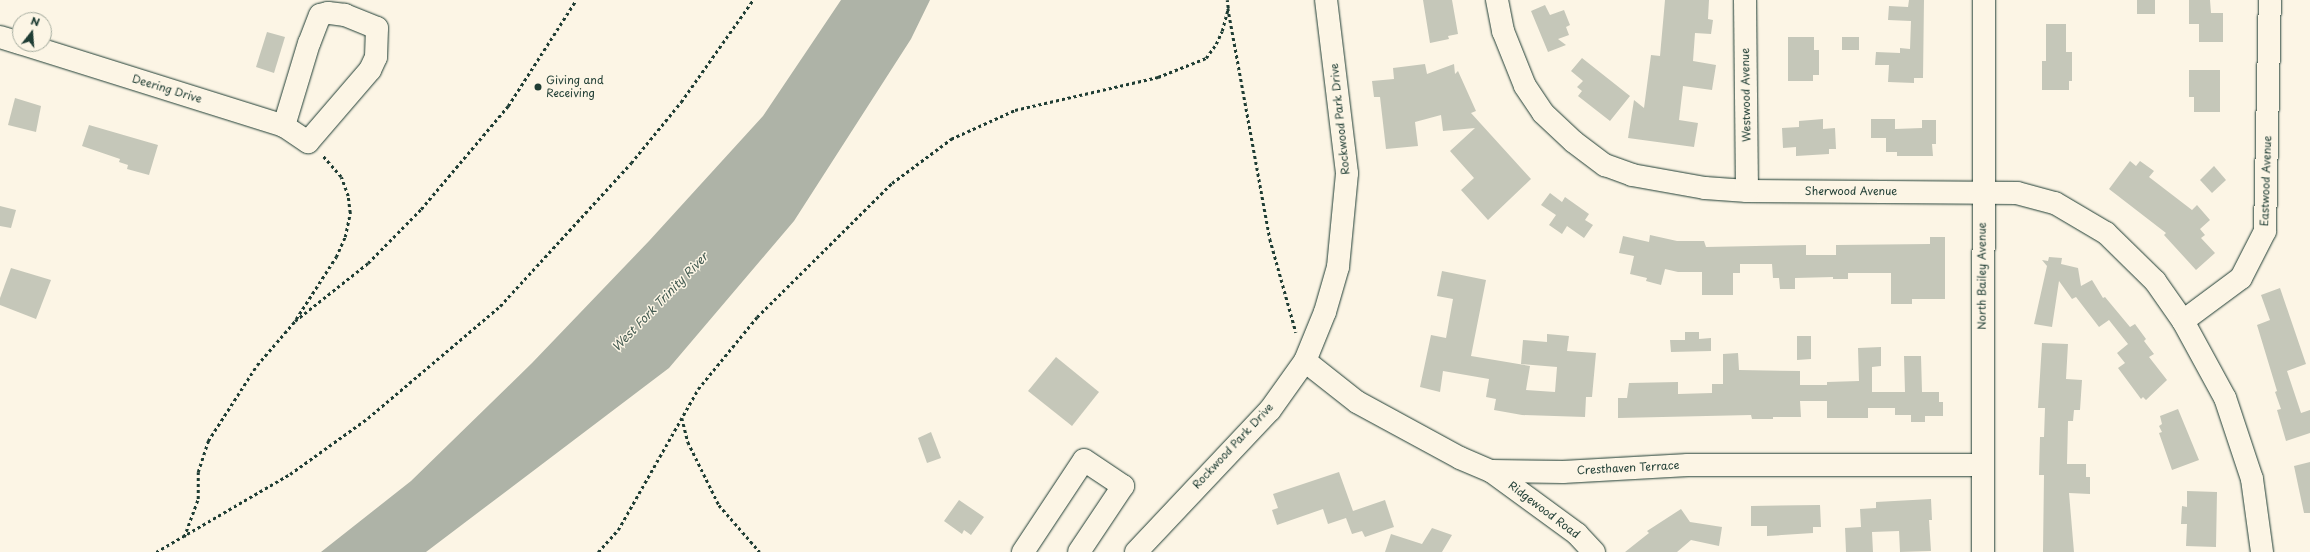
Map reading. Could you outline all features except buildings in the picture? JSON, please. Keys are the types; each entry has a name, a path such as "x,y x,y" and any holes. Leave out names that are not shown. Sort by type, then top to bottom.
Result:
{"street":[{"name":"Rockwood Park Drive","path":"1136,552 1270,410 1305,361 1324,312 1338,267 1347,173 1326,0"},
{"name":"Sherwood Avenue","path":"1497,0 1503,31 1516,68 1543,113 1574,142 1605,165 1632,175 1705,188 1747,191 2017,193 2054,203 2106,233 2154,282 2183,321"},
{"name":"Westwood Avenue","path":"1745,0 1747,191"},
{"name":"North Bailey Avenue","path":"1983,552 1982,193 1984,0"},
{"name":"Eastwood Avenue","path":"2183,321 2241,278 2265,231 2270,0"},
{"path":"284,126 309,44 320,15 337,14 372,24 377,28 378,44 376,57 370,70 308,142"},
{"name":"Deering Drive","path":"0,37 12,41"},
{"name":"Deering Drive","path":"47,52 284,126 308,142"},
{"path":"2183,321 2225,398 2252,479 2262,552"},
{"name":"Cresthaven Terrace","path":"1305,361 1357,402 1460,458 1491,471 1563,472 1688,465 1983,464"},
{"path":"1023,552 1084,460 1123,486 1079,552"},
{"name":"Ridgewood Road","path":"1491,471 1577,534 1594,552"}],"path":[{"path":"295,321 368,263 421,209 508,106 576,0"},
{"path":"156,552 184,538 290,474 368,418 500,306 631,163 681,102 753,0"},
{"path":"1227,0 1270,238 1305,361"},
{"path":"598,552 618,530 698,389 757,317 840,232 920,160 951,139 1015,110 1158,77 1189,67 1206,58 1216,44 1228,8"},
{"path":"184,538 198,499 198,472 208,441 257,365 295,321 336,257 345,237 350,213 348,196 341,177 308,142"},
{"path":"682,418 688,442 719,505 760,552"}],"water":[{"name":"West Fork Trinity River","path":"841,0 930,0 911,39 794,221 669,368 426,552 321,552 411,481 532,363 649,241 763,116"}],"place":[{"name":"Giving and Receiving","path":"538,87"}]}
